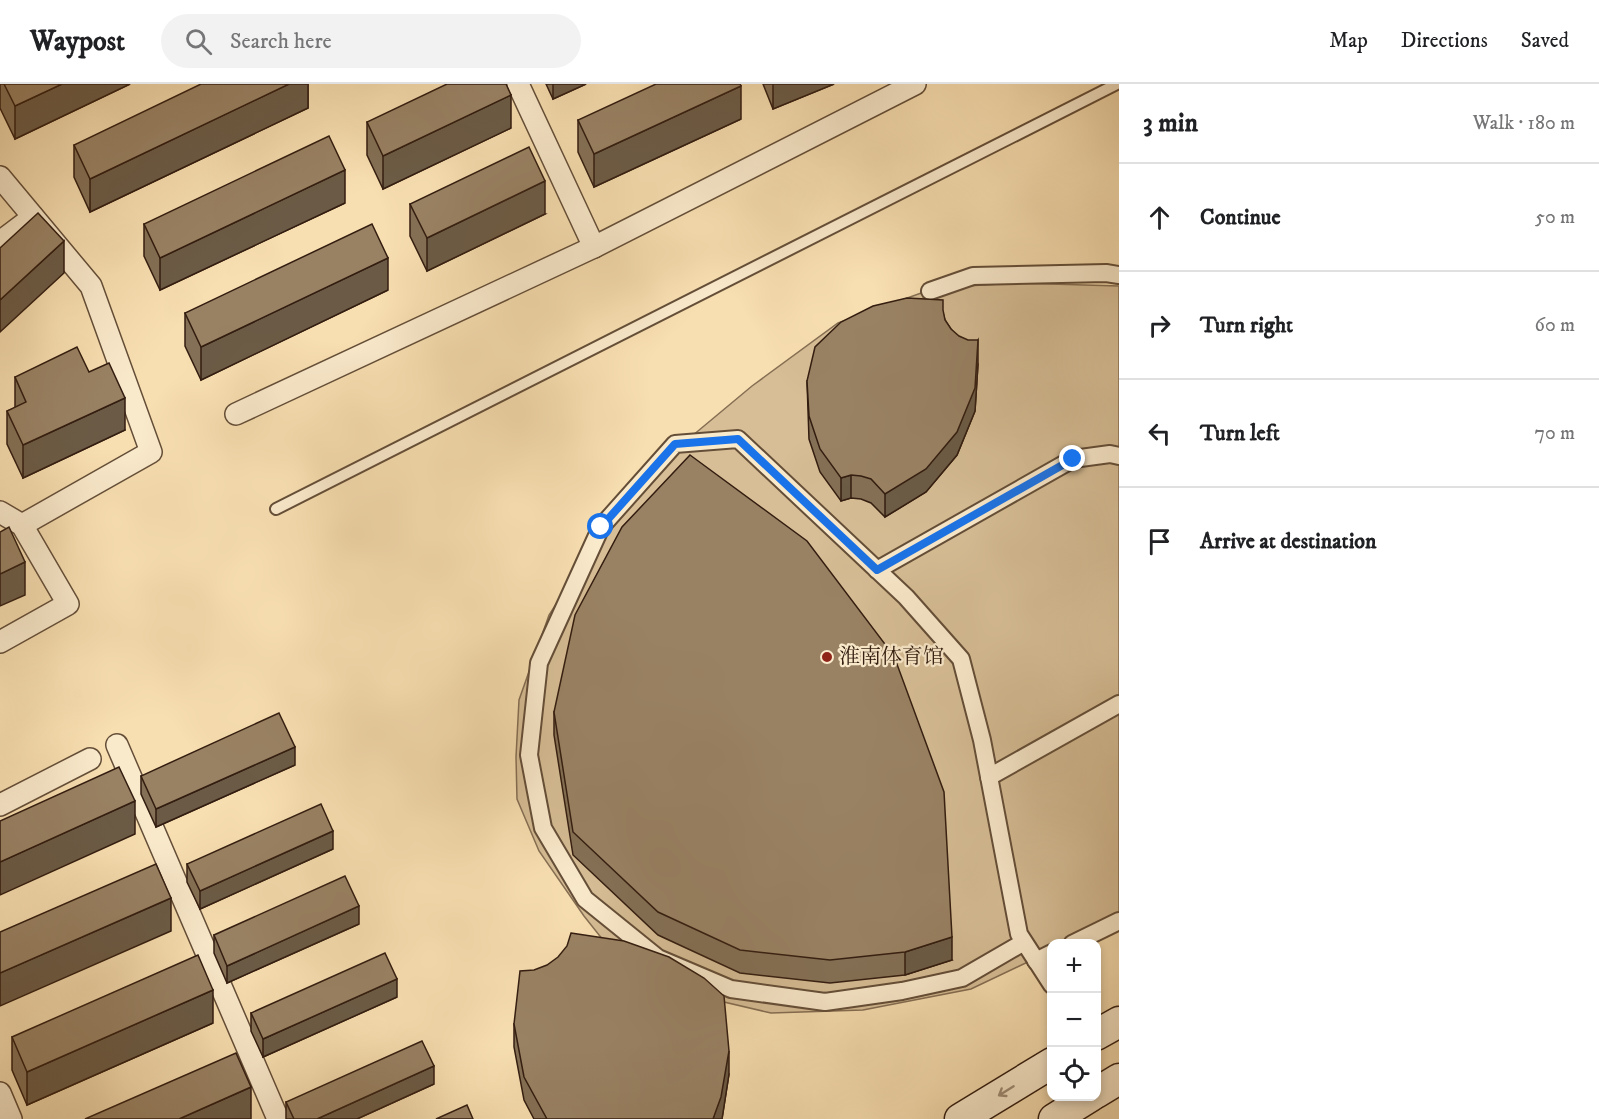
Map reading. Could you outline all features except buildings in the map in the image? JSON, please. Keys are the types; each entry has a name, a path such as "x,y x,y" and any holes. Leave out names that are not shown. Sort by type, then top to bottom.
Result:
{"main road":[{"path":"1101,1032 1119,1022"},
{"path":"960,1119 1047,1066"},
{"path":"1101,1090 1119,1079"},
{"path":"1054,1119 1083,1101"}],"street":[{"path":"518,84 594,247"},
{"path":"236,414 594,247 915,84"},
{"path":"0,177 91,286 152,452 22,525"},
{"path":"0,242 33,217"},
{"path":"930,291 973,276 1106,273 1119,275"},
{"path":"1024,942 962,978 902,991 825,1002 731,989 658,958 585,899 543,828 529,755 539,663 601,527 675,444 738,439 906,597 961,659 989,777 1019,934 1047,978"},
{"path":"877,570 1073,459 1110,454 1119,456"},
{"path":"0,512 22,525 68,604 0,642"},
{"path":"989,777 1119,704"},
{"path":"117,745 278,1119"},
{"path":"0,805 90,759"},
{"path":"1082,939 1119,921"},
{"path":"1036,961 1047,956"},
{"path":"0,1093 11,1119"}],"lane":[{"path":"276,509 1117,84"}],"shaded area":[{"name":"淮南体育馆","path":"1015,283 1119,286 1119,918 1076,939 1047,939 1047,953 971,989 863,1010 771,1013 694,995 618,959 584,916 539,851 517,799 516,757 519,700 549,615 605,528 668,456 752,386 838,323 935,288"}],"place":[{"name":"淮南体育馆","path":"827,657"}],"route":[{"path":"601,527 675,444 738,439 877,570 1073,459"}]}
